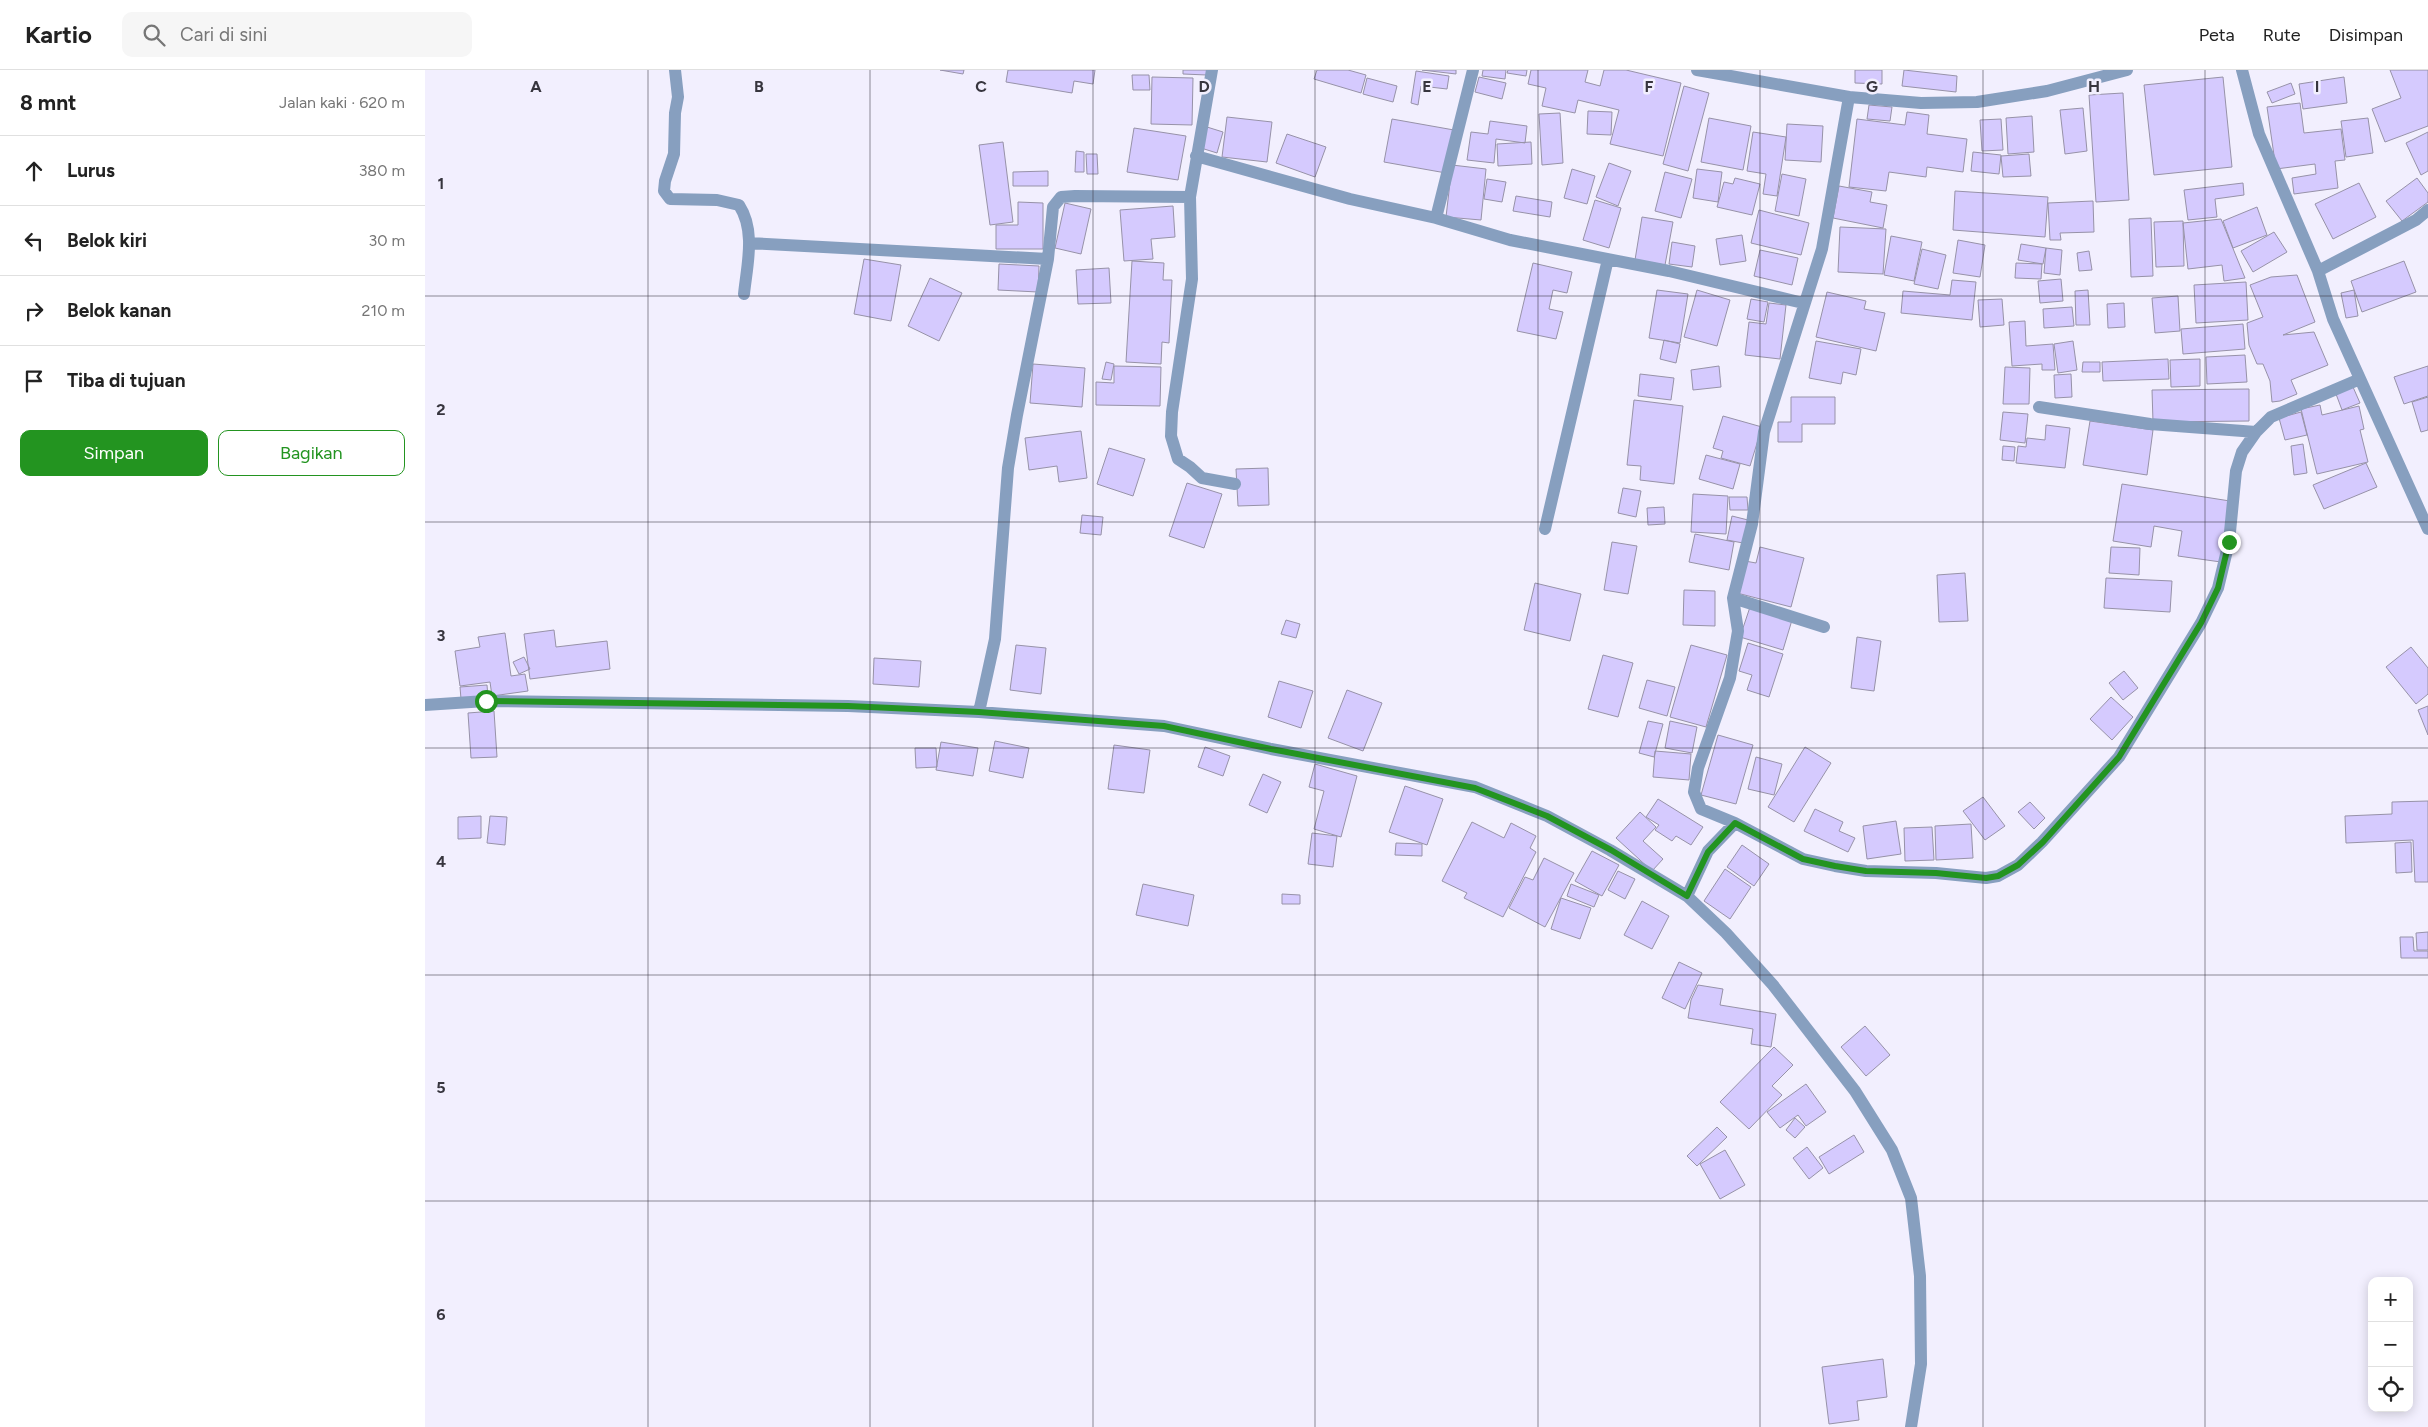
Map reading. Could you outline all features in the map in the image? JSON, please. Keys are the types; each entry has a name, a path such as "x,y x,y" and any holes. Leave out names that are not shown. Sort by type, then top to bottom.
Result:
{"street":[{"path":"675,70 678,97 675,113 674,154 665,181 664,191 670,199 717,200 739,205 745,215 749,243 743,294"},
{"path":"1211,70 1190,198 1192,279 1172,412 1171,436 1178,459 1191,467 1202,478 1235,484"},
{"path":"1436,218 1473,70"},
{"path":"1697,70 1849,97 1921,103 1977,102 2047,91 2127,70"},
{"path":"2242,70 2259,134 2318,271 2333,320 2428,529"},
{"path":"1849,97 1822,249 1803,303 1764,432 1752,524 1733,598 1738,631 1730,678 1698,768 1694,792 1701,809 1735,823 1803,859 1835,866 1866,871 1936,873 1986,878 1998,876 2018,865 2043,842 2119,757 2201,623 2218,588 2227,551 2236,471 2242,452 2256,432 2271,417 2360,379"},
{"path":"1196,156 1350,199 1436,218 1510,240 1669,270 1803,303"},
{"path":"979,712 995,639 1008,468 1048,260 1053,207 1061,197 1190,198"},
{"path":"2318,271 2416,220 2428,210"},
{"path":"749,243 1048,260"},
{"path":"1545,529 1608,259"},
{"path":"2039,407 2150,424 2256,432"},
{"path":"1733,598 1824,628"},
{"path":"425,705 486,701 848,706 979,712 1164,726 1271,749 1475,788 1547,816 1611,850 1687,896 1726,933 1773,985 1855,1090 1892,1150 1911,1198 1920,1276 1921,1364 1911,1427"},
{"path":"1687,896 1708,852 1735,823"}],"building":[{"path":"940,70 964,70 963,74"},
{"path":"1008,70 1095,70 1093,84 1074,81 1072,93 1006,82"},
{"path":"1183,70 1207,70 1207,75 1183,74"},
{"path":"1317,70 1348,70 1366,75 1361,93 1314,79"},
{"path":"1422,70 1456,70 1456,74"},
{"path":"1483,70 1506,70 1505,79 1482,76"},
{"path":"1508,70 1527,70 1526,76 1507,73"},
{"path":"1531,70 1588,70 1585,82 1600,86 1604,70 1626,70 1681,83 1663,156 1610,144 1619,110 1578,100 1575,113 1542,106 1546,88 1528,84"},
{"path":"1855,70 1882,70 1882,84 1855,83"},
{"path":"1904,70 1957,76 1956,92 1902,86"},
{"path":"2390,70 2428,70 2428,126 2385,142 2372,109 2401,98"},
{"path":"1416,71 1449,76 1447,89 1421,86 1418,105 1411,103"},
{"path":"1132,75 1149,75 1150,90 1133,90"},
{"path":"1152,77 1193,78 1192,125 1151,124"},
{"path":"1479,77 1506,83 1502,99 1475,92"},
{"path":"2223,77 2232,167 2154,175 2144,85"},
{"path":"2344,77 2347,103 2303,109 2299,84"},
{"path":"1367,78 1397,86 1393,102 1363,94"},
{"path":"2291,83 2295,94 2272,103 2267,92"},
{"path":"1684,86 1709,93 1688,171 1663,164"},
{"path":"2123,93 2129,200 2096,202 2089,95"},
{"path":"2300,103 2304,133 2341,129 2345,160 2335,161 2338,188 2294,194 2292,178 2316,174 2315,164 2276,169 2267,107"},
{"path":"1869,105 1892,107 1890,121 1867,119"},
{"path":"2083,108 2087,151 2065,154 2060,110"},
{"path":"1588,111 1612,112 1611,135 1587,134"},
{"path":"1907,112 1929,115 1927,134 1967,139 1963,172 1927,167 1926,177 1889,172 1886,191 1849,187 1857,119 1905,125"},
{"path":"1560,113 1563,163 1542,165 1539,114"},
{"path":"2032,116 2034,152 2008,154 2006,118"},
{"path":"1227,117 1272,122 1267,162 1222,157"},
{"path":"1709,118 1751,126 1743,170 1701,162"},
{"path":"2368,118 2373,153 2346,157 2341,121"},
{"path":"1392,119 1454,130 1446,173 1384,162"},
{"path":"2001,119 2003,150 1982,151 1980,120"},
{"path":"1490,121 1527,126 1525,143 1496,139 1494,163 1467,160 1471,132 1488,134"},
{"path":"1787,124 1823,126 1821,162 1785,160"},
{"path":"1207,127 1223,132 1217,153 1201,148"},
{"path":"1134,128 1186,136 1178,180 1127,172"},
{"path":"1753,132 1786,137 1777,196 1763,194 1766,174 1747,171"},
{"path":"2428,132 2428,171 2421,175 2406,143"},
{"path":"1287,134 1326,147 1315,177 1276,163"},
{"path":"1003,142 1013,222 990,225 979,145"},
{"path":"1531,142 1532,164 1498,166 1497,144"},
{"path":"1076,151 1084,152 1084,172 1075,172"},
{"path":"1973,152 2001,155 1999,174 1971,171"},
{"path":"1086,154 1097,154 1098,174 1087,174"},
{"path":"2029,154 2031,176 2003,177 2001,156"},
{"path":"1609,163 1631,171 1618,206 1596,197"},
{"path":"1452,165 1486,169 1481,220 1446,217"},
{"path":"1572,169 1595,176 1587,204 1564,198"},
{"path":"1697,169 1722,172 1718,202 1693,198"},
{"path":"1048,171 1048,186 1013,186 1013,172"},
{"path":"1665,172 1692,179 1681,218 1655,211"},
{"path":"1782,174 1806,179 1799,216 1775,211"},
{"path":"1735,178 1760,184 1752,215 1717,207 1724,182 1733,184"},
{"path":"2417,178 2428,193 2428,202 2402,221 2386,201"},
{"path":"1487,179 1506,182 1502,202 1484,199"},
{"path":"2243,183 2244,195 2215,199 2217,217 2188,220 2184,190"},
{"path":"2359,183 2376,217 2333,239 2315,204"},
{"path":"1839,186 1872,192 1870,202 1887,205 1883,228 1833,218"},
{"path":"1955,191 2048,197 2045,237 1953,230"},
{"path":"1516,196 1552,202 1550,217 1513,211"},
{"path":"1595,200 1621,208 1609,248 1583,240"},
{"path":"2093,201 2094,232 2060,233 2061,240 2050,240 2048,203"},
{"path":"1018,202 1043,203 1043,249 996,249 996,225 1018,225"},
{"path":"1065,203 1091,209 1081,254 1055,248"},
{"path":"1173,206 1175,237 1151,239 1153,259 1124,261 1120,210"},
{"path":"2257,207 2267,235 2233,248 2223,221"},
{"path":"1759,210 1809,223 1801,255 1751,243"},
{"path":"1642,217 1673,222 1665,265 1635,260"},
{"path":"2151,218 2153,276 2131,277 2129,219"},
{"path":"2221,219 2245,278 2224,281 2222,265 2188,269 2183,223"},
{"path":"2183,221 2184,266 2156,267 2154,222"},
{"path":"1840,227 1886,229 1883,274 1838,272"},
{"path":"2274,232 2287,252 2253,272 2241,251"},
{"path":"1742,235 1746,261 1720,265 1716,239"},
{"path":"1891,236 1922,242 1914,281 1884,275"},
{"path":"1958,240 1985,245 1980,277 1953,273"},
{"path":"1672,242 1695,246 1692,267 1669,264"},
{"path":"2021,244 2046,248 2043,264 2018,260"},
{"path":"2046,248 2062,250 2060,275 2044,273"},
{"path":"1922,249 1946,255 1938,289 1914,284"},
{"path":"1760,250 1798,258 1792,285 1754,276"},
{"path":"2089,251 2092,270 2079,271 2077,253"},
{"path":"864,259 901,265 891,321 854,314"},
{"path":"1132,261 1164,263 1163,280 1172,280 1169,343 1162,342 1161,364 1126,362"},
{"path":"2404,261 2416,292 2362,312 2351,281"},
{"path":"1533,263 1572,272 1567,293 1553,290 1549,309 1563,312 1556,339 1517,331"},
{"path":"2016,263 2042,264 2041,279 2015,278"},
{"path":"999,264 1039,266 1038,292 998,290"},
{"path":"1109,268 1111,303 1078,304 1076,270"},
{"path":"2297,275 2315,322 2283,335 2314,332 2328,365 2291,380 2297,394 2272,402 2270,381 2263,364 2257,364 2249,345 2247,323 2263,317 2250,285 2271,277"},
{"path":"930,278 962,293 939,341 908,326"},
{"path":"2061,279 2063,301 2040,303 2038,281"},
{"path":"1952,280 1976,282 1972,320 1901,313 1903,291 1950,295"},
{"path":"2246,282 2248,320 2196,323 2194,285"},
{"path":"1657,290 1688,294 1680,343 1649,338"},
{"path":"1697,290 1730,300 1717,346 1684,337"},
{"path":"2088,290 2090,325 2076,325 2075,291"},
{"path":"2354,290 2358,316 2346,318 2341,293"},
{"path":"1827,292 1866,301 1864,309 1885,313 1876,351 1816,337"},
{"path":"2178,296 2180,331 2155,333 2152,298"},
{"path":"1751,299 1768,302 1764,322 1747,319"},
{"path":"2002,299 2004,325 1980,327 1978,300"},
{"path":"1769,303 1786,305 1780,359 1745,355 1749,322 1766,324"},
{"path":"2124,303 2125,327 2108,328 2107,304"},
{"path":"2072,307 2074,326 2044,328 2043,309"},
{"path":"2025,321 2026,346 2053,344 2055,370 2042,370 2042,364 2012,366 2009,322"},
{"path":"2243,324 2245,349 2183,354 2181,329"},
{"path":"1664,340 1680,344 1676,363 1660,359"},
{"path":"1816,341 1861,349 1856,375 1843,372 1841,384 1809,378"},
{"path":"2073,341 2077,370 2058,373 2054,344"},
{"path":"2245,355 2247,382 2207,384 2206,357"},
{"path":"2168,359 2169,379 2103,381 2102,362"},
{"path":"2200,359 2200,386 2171,387 2170,360"},
{"path":"1106,362 1114,364 1111,380 1102,379"},
{"path":"2083,362 2100,362 2100,372 2082,372"},
{"path":"1033,364 1085,368 1082,407 1030,403"},
{"path":"1114,366 1161,367 1160,406 1096,405 1096,382 1114,383"},
{"path":"1719,366 1721,387 1693,390 1691,370"},
{"path":"2428,366 2428,396 2404,404 2394,377"},
{"path":"2005,367 2030,368 2029,404 2003,404"},
{"path":"1640,374 1674,378 1671,400 1638,396"},
{"path":"2071,374 2072,397 2055,398 2054,375"},
{"path":"2353,387 2360,403 2342,410 2336,394"},
{"path":"2249,389 2249,421 2153,422 2152,390"},
{"path":"1791,397 1835,397 1835,424 1802,424 1802,442 1778,442 1778,422 1791,422"},
{"path":"2428,397 2428,430 2421,432 2412,402"},
{"path":"1634,400 1683,406 1674,484 1640,480 1641,466 1627,465"},
{"path":"2320,405 2322,415 2359,406 2364,429 2360,430 2368,462 2317,474 2301,409"},
{"path":"2003,412 2028,414 2025,443 2000,440"},
{"path":"2301,412 2307,435 2285,440 2279,418"},
{"path":"1723,416 1762,427 1750,466 1721,458 1723,451 1713,448"},
{"path":"2090,421 2153,430 2147,475 2083,465"},
{"path":"2046,425 2070,428 2065,468 2016,463 2018,446 2026,447 2027,438 2045,440"},
{"path":"1081,431 1087,478 1059,482 1057,466 1029,470 1025,438"},
{"path":"2303,444 2307,473 2294,475 2291,446"},
{"path":"2003,446 2015,447 2014,461 2002,460"},
{"path":"1109,448 1145,459 1133,496 1097,484"},
{"path":"1706,455 1740,464 1733,489 1699,479"},
{"path":"2366,463 2377,487 2324,509 2313,485"},
{"path":"1268,468 1269,505 1238,506 1236,469"},
{"path":"1187,483 1222,494 1204,548 1169,536"},
{"path":"2122,484 2230,501 2221,562 2178,556 2182,531 2154,526 2151,547 2113,541"},
{"path":"1623,488 1641,491 1636,517 1618,513"},
{"path":"1693,494 1728,496 1726,534 1691,532"},
{"path":"1729,497 1747,497 1748,510 1730,510"},
{"path":"1664,507 1665,524 1648,525 1647,508"},
{"path":"1082,515 1103,517 1101,535 1080,533"},
{"path":"1732,516 1748,520 1743,543 1727,540"},
{"path":"1695,534 1734,542 1729,570 1689,562"},
{"path":"1612,542 1637,546 1628,594 1604,590"},
{"path":"1760,547 1804,558 1791,607 1737,593 1745,561 1756,563"},
{"path":"2111,547 2140,548 2139,575 2109,573"},
{"path":"1965,573 1968,621 1939,622 1937,575"},
{"path":"2106,578 2172,581 2170,612 2104,608"},
{"path":"1535,583 1581,594 1570,641 1524,630"},
{"path":"1684,590 1715,591 1715,626 1683,625"},
{"path":"1750,607 1792,620 1783,650 1740,637"},
{"path":"1286,620 1300,624 1296,638 1281,634"},
{"path":"554,630 556,647 607,641 610,669 530,679 524,634"},
{"path":"505,633 511,676 525,674 528,691 492,696 490,682 460,686 455,651 480,647 478,637"},
{"path":"1857,637 1881,641 1874,691 1851,688"},
{"path":"1748,643 1783,654 1769,697 1747,690 1752,675 1739,671"},
{"path":"1016,645 1046,648 1041,694 1010,690"},
{"path":"1691,645 1727,655 1706,727 1670,717"},
{"path":"2411,647 2428,668 2428,694 2416,704 2386,667"},
{"path":"1603,655 1633,663 1618,717 1588,709"},
{"path":"524,657 530,669 519,674 513,662"},
{"path":"874,658 921,661 919,687 873,684"},
{"path":"2124,671 2138,688 2123,700 2109,683"},
{"path":"1647,680 1675,687 1667,716 1639,708"},
{"path":"1279,681 1313,691 1301,728 1268,717"},
{"path":"487,685 488,697 461,699 460,687"},
{"path":"1347,690 1382,703 1363,751 1328,738"},
{"path":"2111,697 2133,717 2112,740 2090,719"},
{"path":"2428,706 2428,735 2418,710"},
{"path":"494,711 497,757 471,758 468,713"},
{"path":"1648,721 1663,724 1654,757 1639,753"},
{"path":"1670,721 1697,727 1692,753 1665,748"},
{"path":"1718,735 1753,745 1736,804 1701,795"},
{"path":"995,741 1029,748 1023,778 989,771"},
{"path":"941,742 978,748 973,776 936,770"},
{"path":"1114,745 1150,750 1144,793 1108,789"},
{"path":"1205,747 1230,756 1223,776 1198,767"},
{"path":"1805,747 1831,763 1794,822 1768,807"},
{"path":"915,748 936,748 937,767 916,768"},
{"path":"1655,751 1691,754 1689,780 1653,777"},
{"path":"1756,757 1782,764 1774,795 1748,789"},
{"path":"1315,764 1357,776 1341,837 1314,829 1324,791 1309,787"},
{"path":"1263,774 1281,782 1267,813 1249,805"},
{"path":"1405,786 1443,799 1427,845 1389,832"},
{"path":"1983,797 2005,826 1985,840 1963,811"},
{"path":"1658,799 1703,827 1691,845 1676,836 1672,841 1655,830 1659,825 1646,817"},
{"path":"2428,801 2428,882 2415,882 2413,840 2346,843 2345,816 2392,814 2392,802"},
{"path":"2030,802 2045,818 2034,829 2018,812"},
{"path":"1815,809 1843,822 1839,831 1855,838 1848,852 1804,831"},
{"path":"1640,812 1656,827 1643,841 1663,859 1652,871 1616,838"},
{"path":"481,816 481,838 458,839 458,817"},
{"path":"490,816 507,817 505,845 487,843"},
{"path":"1896,821 1901,854 1867,859 1863,826"},
{"path":"1472,822 1504,838 1511,823 1536,836 1530,848 1536,852 1503,917 1464,898 1467,893 1442,881"},
{"path":"1971,824 1973,858 1936,860 1935,826"},
{"path":"1932,827 1934,860 1905,861 1904,828"},
{"path":"1312,833 1337,836 1333,867 1308,864"},
{"path":"2411,842 2412,872 2396,873 2395,843"},
{"path":"1396,843 1422,844 1422,856 1395,855"},
{"path":"1742,845 1769,864 1754,886 1727,867"},
{"path":"1592,851 1619,865 1602,896 1575,881"},
{"path":"1544,858 1574,873 1545,927 1509,908 1525,877 1533,880"},
{"path":"1725,869 1751,887 1730,919 1704,901"},
{"path":"1618,871 1635,879 1625,899 1608,890"},
{"path":"1143,884 1194,895 1188,926 1136,915"},
{"path":"1571,884 1599,895 1594,907 1567,896"},
{"path":"1282,894 1300,895 1300,904 1282,904"},
{"path":"1561,898 1591,908 1580,939 1551,929"},
{"path":"1642,901 1669,916 1652,949 1624,935"},
{"path":"2428,932 2428,950 2417,950 2416,933"},
{"path":"2400,937 2413,937 2414,951 2428,951 2428,958 2401,958"},
{"path":"1679,962 1702,973 1685,1009 1662,998"},
{"path":"1698,985 1723,989 1720,1005 1776,1014 1771,1047 1751,1044 1753,1029 1688,1018 1691,1000"},
{"path":"1865,1026 1890,1055 1866,1076 1841,1047"},
{"path":"1774,1047 1793,1065 1772,1086 1782,1095 1749,1129 1720,1102"},
{"path":"1806,1084 1826,1112 1806,1126 1798,1115 1780,1128 1767,1112"},
{"path":"1795,1118 1805,1127 1795,1138 1786,1130"},
{"path":"1717,1127 1727,1137 1697,1166 1687,1156"},
{"path":"1854,1135 1864,1152 1829,1174 1819,1157"},
{"path":"1807,1147 1823,1168 1809,1179 1793,1158"},
{"path":"1725,1150 1745,1185 1720,1199 1700,1164"},
{"path":"1883,1359 1887,1397 1857,1401 1859,1420 1829,1424 1822,1367"}],"route":[{"path":"486,701 848,706 979,712 1164,726 1271,749 1384,769 1475,788 1547,816 1611,850 1687,896 1708,852 1735,823 1803,859 1866,871 1936,873 1986,878 1998,876 2018,865 2043,842 2119,757 2201,623 2218,588 2229,542"}]}
